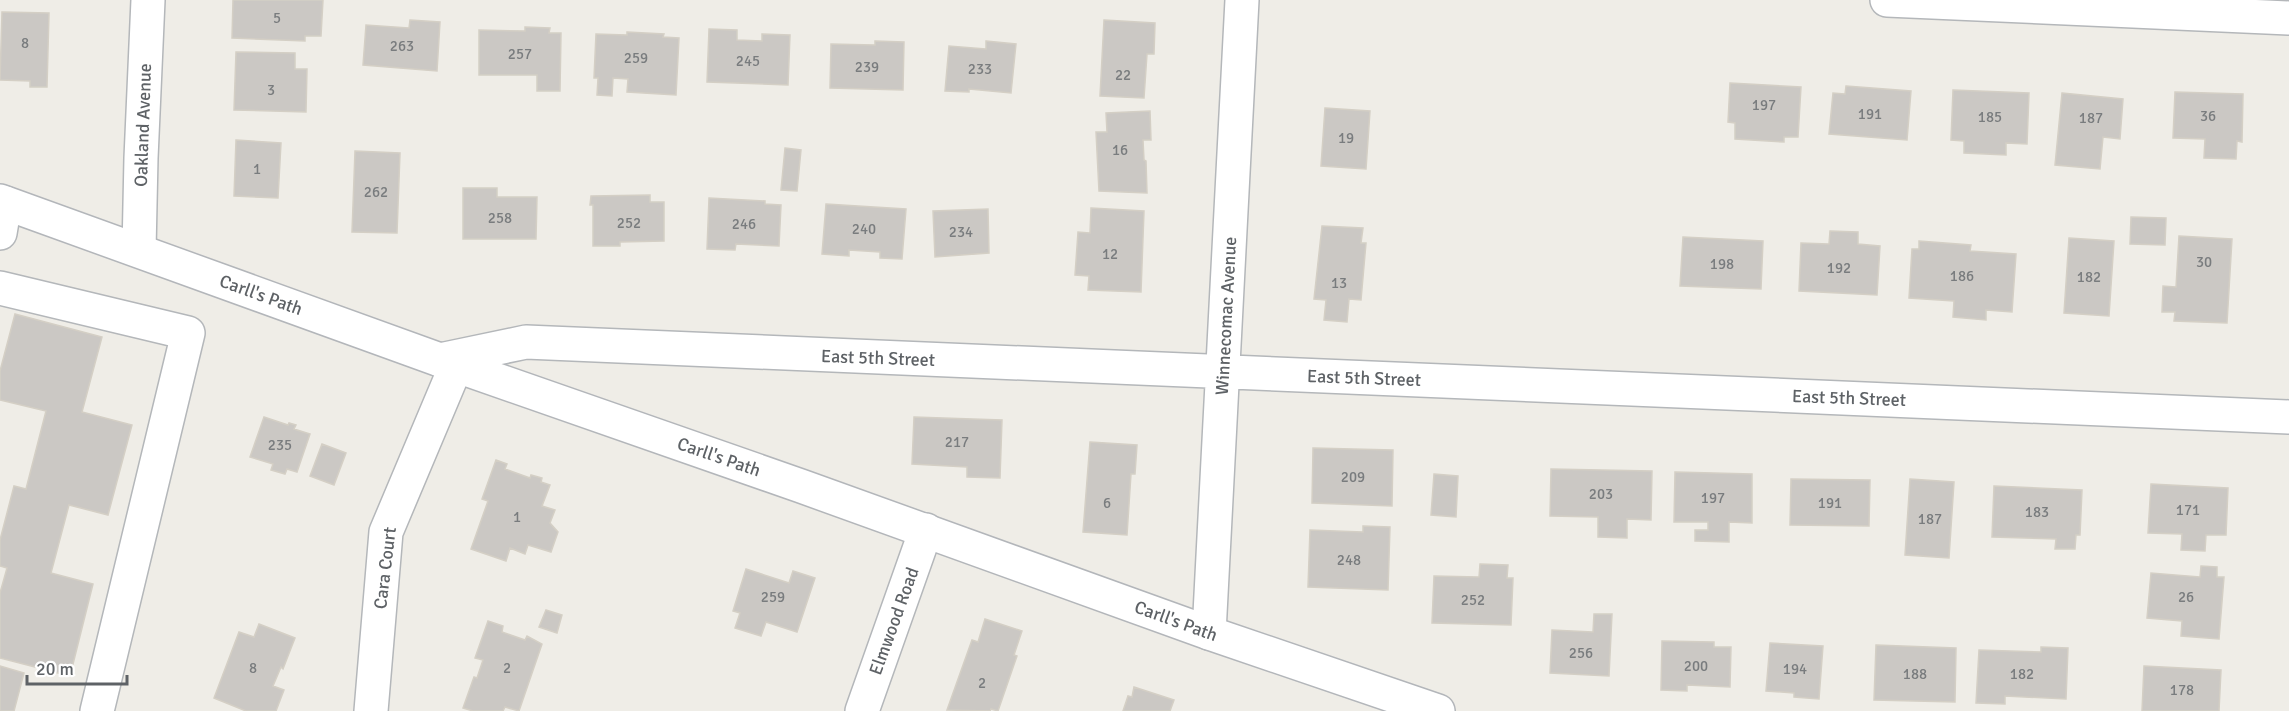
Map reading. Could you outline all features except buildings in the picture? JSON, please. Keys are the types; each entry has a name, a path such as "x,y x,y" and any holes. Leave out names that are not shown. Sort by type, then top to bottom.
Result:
{"street":[{"name":"Oakland Avenue","path":"139,250 148,0"},
{"name":"Winnecomac Avenue","path":"1209,633 1242,0"},
{"path":"1887,0 2289,18"},
{"name":"Carll's Path","path":"2,213 139,250 448,363 926,530 1209,633 1438,711"},
{"path":"0,288 188,333 97,711"},
{"name":"East 5th Street","path":"448,363 526,342 2289,417"},
{"name":"Cara Court","path":"371,711 386,532 448,363"},
{"name":"Elmwood Road","path":"862,711 926,530"}]}
